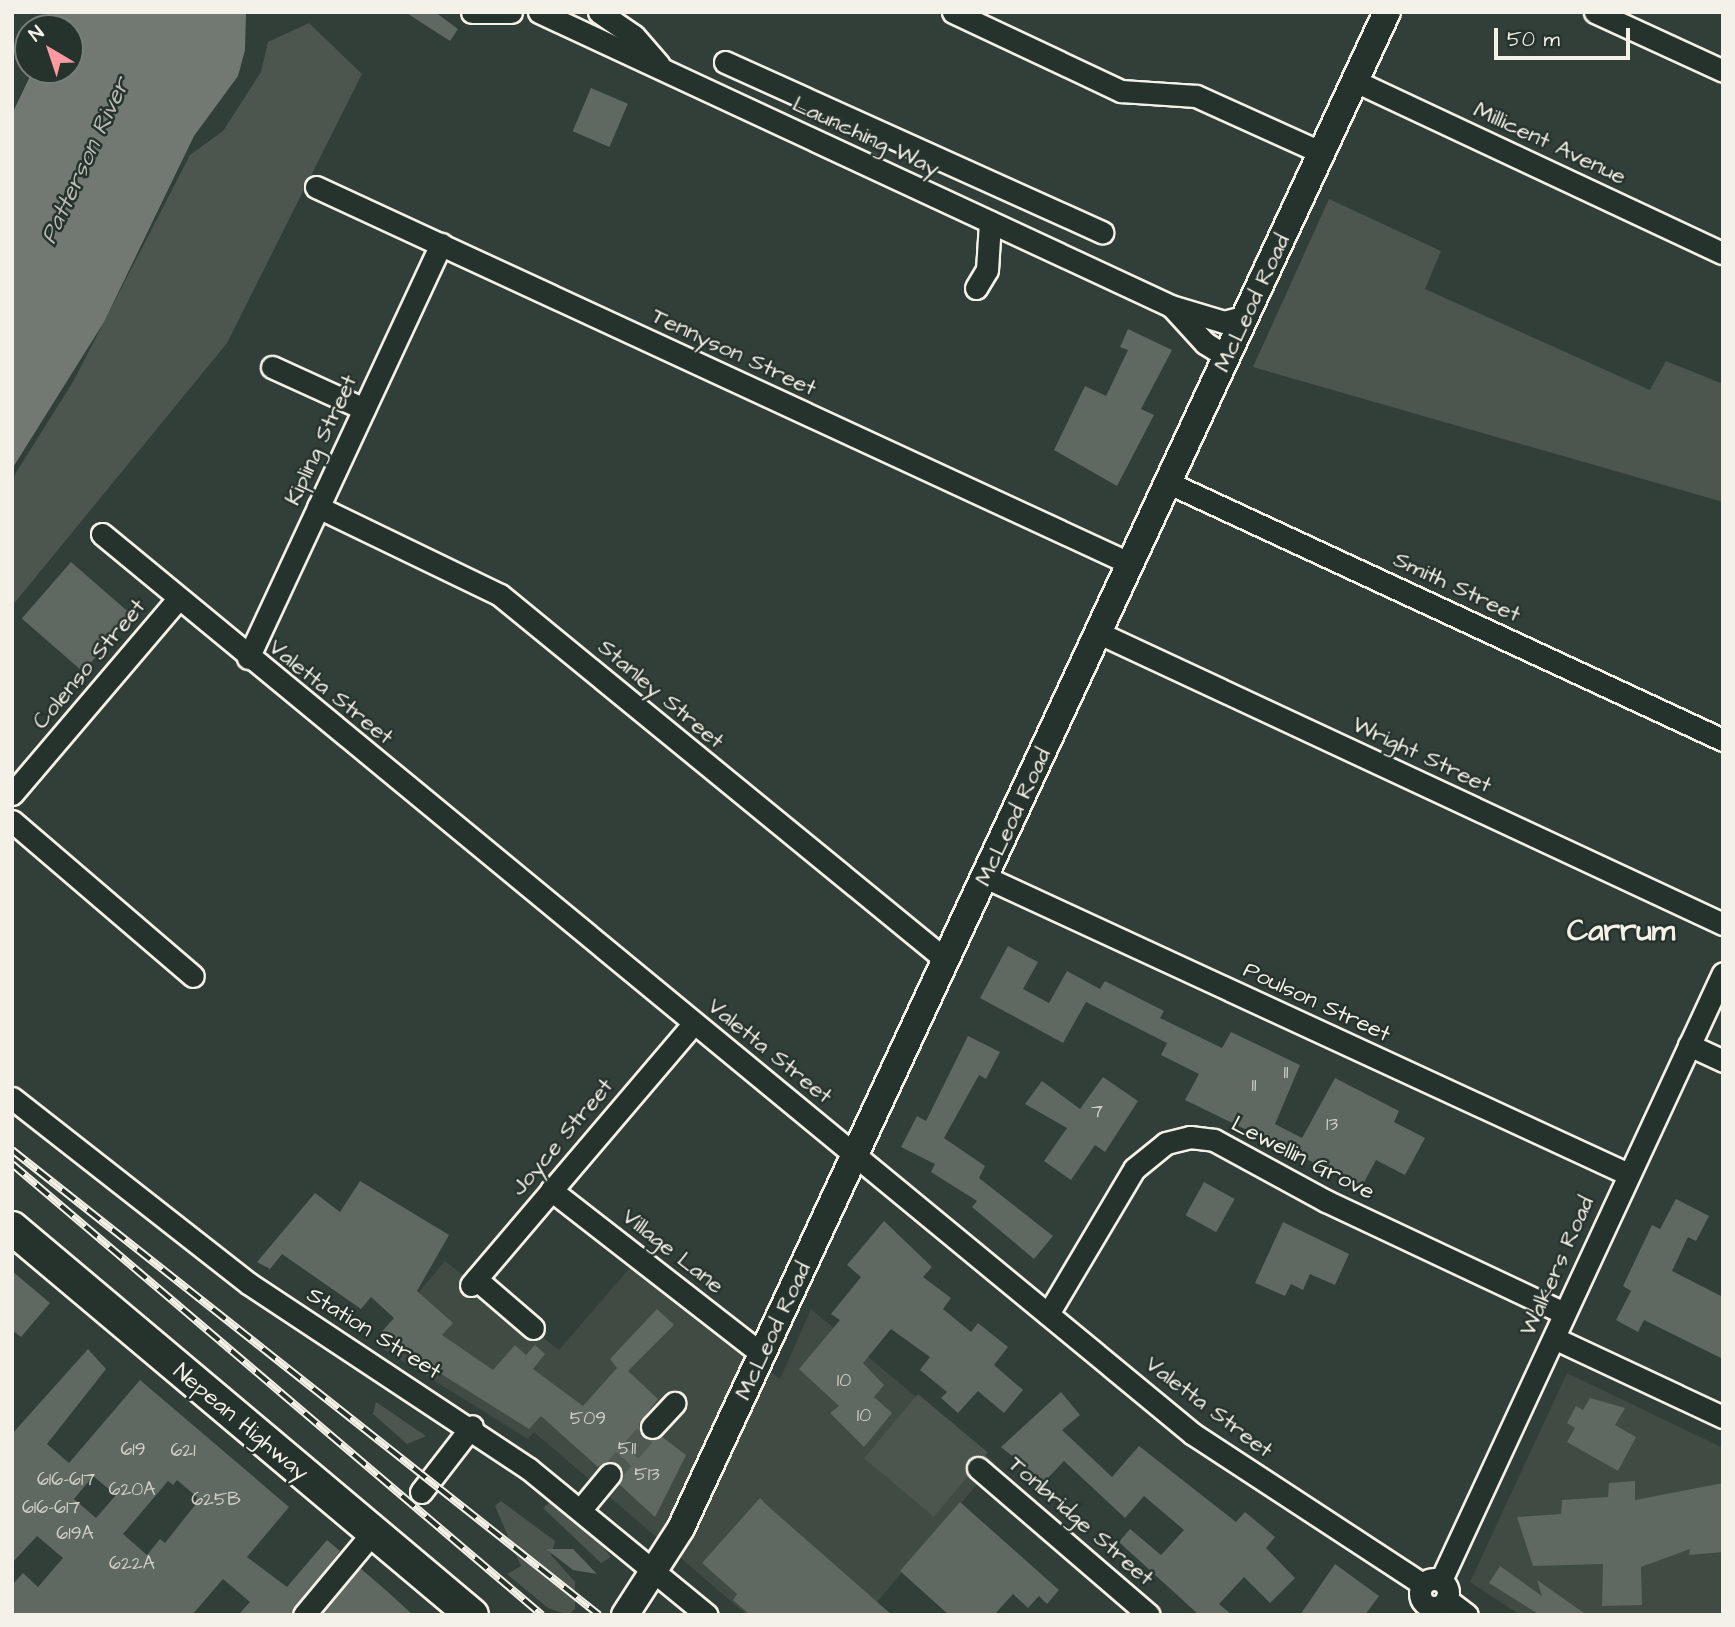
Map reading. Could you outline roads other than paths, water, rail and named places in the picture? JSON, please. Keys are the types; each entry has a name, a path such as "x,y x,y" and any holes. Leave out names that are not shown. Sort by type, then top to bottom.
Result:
{"highway":[{"name":"Nepean Highway","path":"12,1228 472,1615"}],"main road":[{"name":"McLeod Road","path":"629,1613 656,1572 762,1354 1387,12"}],"street":[{"path":"481,14 511,12"},
{"name":"Launching Way","path":"539,12 1171,306 1224,322 1245,316"},
{"path":"599,12 623,26 680,79 729,64 1102,232"},
{"path":"953,12 1121,91 1196,96 1322,153"},
{"path":"1595,12 1723,71"},
{"name":"Millicent Avenue","path":"1355,81 1723,253"},
{"name":"Tennyson Street","path":"316,187 1131,564"},
{"path":"976,288 987,270 990,222"},
{"name":"Kipling Street","path":"248,658 440,244"},
{"name":"Launching Way","path":"1171,306 1205,343 1227,357"},
{"path":"272,368 364,409"},
{"name":"Smith Street","path":"1169,483 1723,740"},
{"name":"Stanley Street","path":"318,507 500,595 946,960"},
{"name":"Valetta Street","path":"102,534 248,658 1206,1443 1433,1597 1467,1615"},
{"name":"Colenso Street","path":"12,794 20,770 178,599"},
{"name":"Wright Street","path":"1099,633 1723,924"},
{"path":"12,821 193,976"},
{"name":"Poulson Street","path":"985,877 1628,1174"},
{"name":"Walkers Road","path":"1433,1597 1723,973"},
{"name":"Joyce Street","path":"533,1328 473,1282 694,1023"},
{"path":"1689,1045 1723,1061"},
{"name":"Station Street","path":"12,1098 241,1278 472,1426 581,1508 707,1615"},
{"name":"Lewellin Grove","path":"1048,1314 1134,1169 1166,1143 1191,1137 1214,1140 1326,1201 1564,1313"},
{"name":"Village Lane","path":"551,1190 762,1354"},
{"path":"1554,1338 1723,1417"},
{"path":"652,1427 674,1403"},
{"path":"421,1492 472,1426"},
{"name":"Tonbridge Street","path":"978,1468 1149,1615"},
{"path":"581,1508 610,1474"},
{"path":"304,1615 374,1531"}],"water":[{"name":"Patterson River","path":"246,12 245,50 238,76 194,136 104,322 12,469 12,114 26,84 84,84 84,14 52,14"}],"tunnel":[{"path":"610,1474 652,1427"}],"railway":[{"path":"12,1150 599,1615"},
{"path":"12,1164 542,1615"}],"district":[{"name":"Carrum","path":"1621,931"}]}
